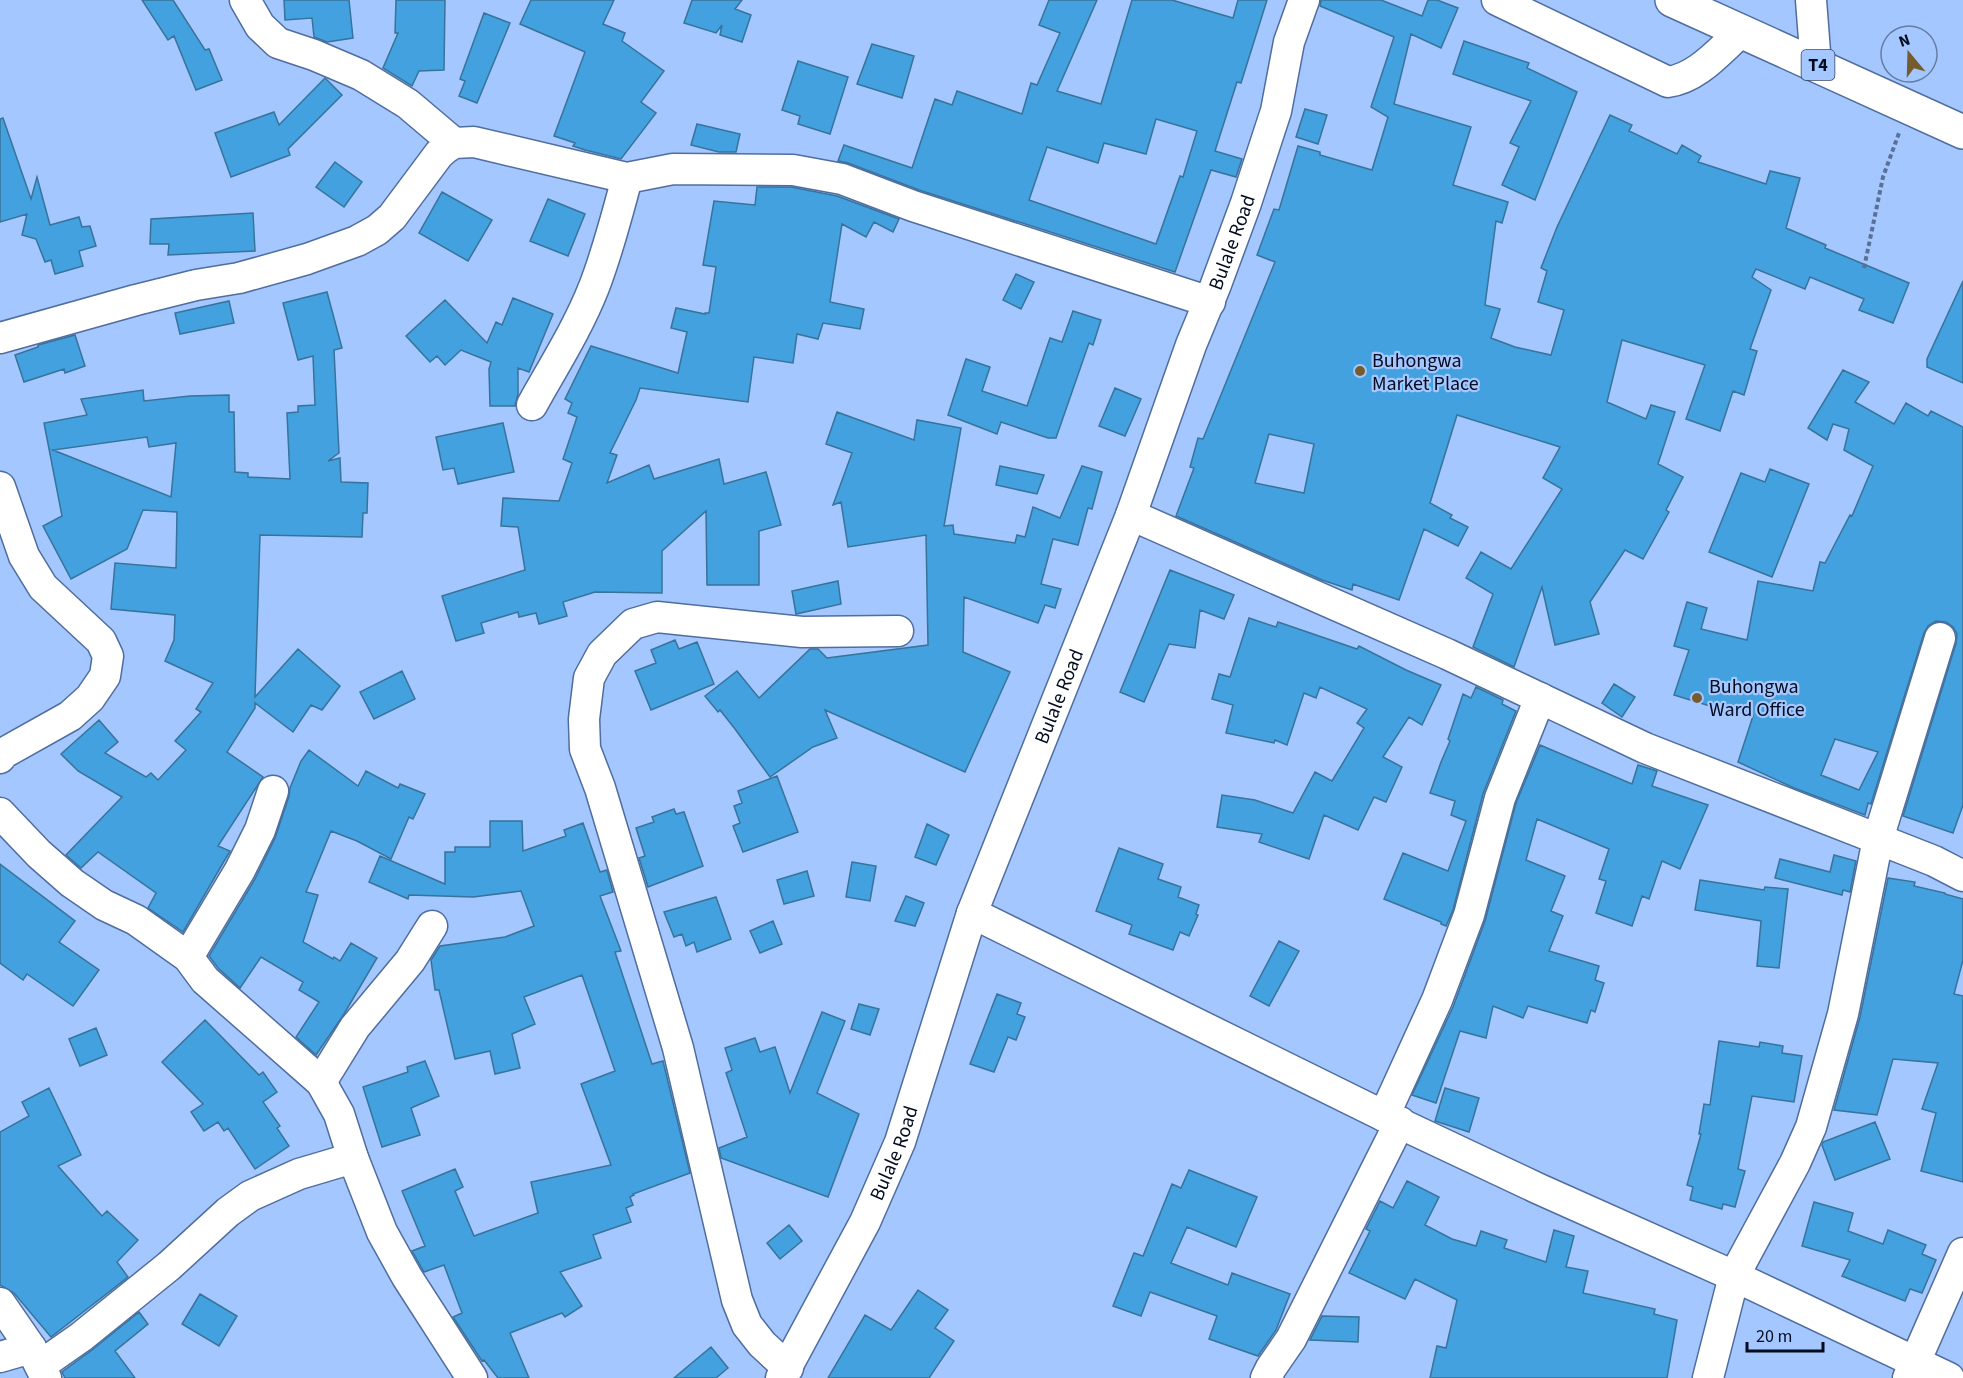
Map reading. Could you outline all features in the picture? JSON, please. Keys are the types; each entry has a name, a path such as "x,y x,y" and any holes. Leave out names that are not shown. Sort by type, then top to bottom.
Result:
{"highway":[{"name":"T4","path":"1672,0 1963,132"}],"street":[{"path":"244,0 260,26 278,43 361,75 408,104 454,142"},
{"name":"Bulale Road","path":"784,1373 865,1222 900,1142 972,914 1131,515 1191,345 1246,202 1276,111 1289,42 1304,0"},
{"path":"1497,0 1668,82 1694,74 1742,31"},
{"path":"1811,0 1816,65"},
{"path":"0,338 196,285 239,278 306,259 357,241 377,230 392,217 439,154 454,142 474,142 627,177 673,169 793,170 842,179 913,206 1209,302"},
{"path":"532,405 578,322 593,289 610,244 627,177"},
{"path":"0,487 24,556 43,587 101,641 108,656 105,676 90,698 70,716 4,753 0,758"},
{"path":"1131,515 1447,654 1645,748 1878,838 1934,861 1963,876"},
{"path":"784,1373 747,1325 737,1300 678,1048 600,788 585,749 584,719 589,678 602,654 627,629 633,624 657,617 802,632 898,631"},
{"path":"1708,1378 1734,1276 1796,1163 1811,1127 1843,1014 1878,838 1940,638"},
{"path":"1266,1378 1270,1368 1291,1338 1392,1119 1469,915 1500,798 1540,698"},
{"path":"188,957 240,870 260,831 273,791"},
{"path":"0,813 39,854 72,883 104,905 136,920 188,957 206,980 321,1082 339,1114 382,1233 407,1277 472,1378"},
{"path":"972,914 1539,1189 1734,1276 1912,1370 1950,1378"},
{"path":"321,1082 355,1027 410,961 432,926"},
{"path":"0,1357 39,1364 81,1337 169,1266 228,1212 250,1196 299,1174 353,1158"},
{"path":"1912,1370 1963,1253"},
{"path":"0,1303 39,1364"}],"path":[{"path":"1864,267 1883,177 1909,107"}],"building":[{"path":"142,0 173,0 205,50 209,49 222,80 196,90 174,36 168,40"},
{"path":"284,0 349,0 353,38 327,42 314,37 312,18 285,20"},
{"path":"396,0 445,0 444,70 419,71 412,86 383,68 398,33 395,33"},
{"path":"531,0 614,0 603,24 625,33 622,41 664,71 641,102 656,113 621,159 573,146 575,143 554,136 585,52 520,24"},
{"path":"692,0 742,0 735,9 751,15 742,42 720,35 722,25 716,33 684,23"},
{"path":"1049,0 1097,0 1057,91 1101,104 1132,0 1172,0 1233,18 1238,0 1267,0 1241,83 1237,82 1215,151 1242,159 1236,177 1211,170 1175,272 919,190 838,161 844,145 912,168 935,99 952,105 957,91 1022,114 1031,83 1037,85 1060,33 1039,25","holes":["1156,119 1197,131 1183,177 1180,176 1156,244 1029,200 1047,147 1098,163 1104,143 1146,154"]},
{"path":"1321,0 1381,0 1422,16 1428,0 1437,0 1458,8 1441,48 1411,34 1394,104 1471,127 1453,185 1508,202 1502,223 1496,221 1485,305 1500,309 1491,338 1515,347 1551,355 1564,310 1538,302 1547,271 1541,268 1557,227 1610,115 1632,125 1629,131 1677,154 1682,145 1701,156 1698,162 1766,184 1770,171 1800,178 1786,228 1826,245 1825,248 1909,283 1893,323 1859,310 1864,299 1810,277 1805,289 1756,269 1752,277 1771,290 1750,349 1757,351 1744,395 1733,391 1720,431 1686,419 1705,365 1622,340 1607,402 1646,419 1651,405 1675,412 1658,464 1683,477 1666,510 1669,512 1643,559 1625,550 1590,602 1599,634 1555,645 1542,587 1514,667 1473,647 1493,594 1466,578 1481,552 1511,569 1562,489 1543,478 1560,447 1457,415 1430,503 1452,515 1450,518 1468,527 1458,546 1424,529 1399,600 1353,584 1352,590 1322,580 1176,516 1194,468 1190,467 1198,438 1203,439 1275,262 1257,255 1274,209 1279,210 1298,146 1372,170 1388,117 1371,107 1394,37 1320,6","holes":["1269,434 1314,444 1304,493 1255,483"]},
{"path":"484,13 510,23 477,103 459,96 465,81 460,79"},
{"path":"1464,41 1529,63 1527,68 1577,92 1535,200 1502,185 1519,147 1510,143 1531,101 1453,74"},
{"path":"872,44 914,56 902,98 857,84"},
{"path":"798,61 848,77 830,134 798,124 800,116 782,110"},
{"path":"325,78 342,95 288,149 290,155 231,177 215,133 274,112 279,125"},
{"path":"1305,109 1327,115 1318,144 1296,137"},
{"path":"3,118 31,199 37,177 50,225 79,217 82,227 90,226 96,246 79,251 83,266 55,274 51,260 45,262 36,239 22,235 27,214 0,222 0,119"},
{"path":"697,124 740,134 736,152 719,152 691,145"},
{"path":"335,162 362,182 344,207 316,187"},
{"path":"757,187 791,187 837,196 899,219 893,232 874,222 866,237 842,224 830,302 864,309 860,329 823,323 818,339 797,334 793,363 754,357 748,402 640,388 610,453 617,455 607,483 649,465 654,479 719,459 724,484 766,472 781,525 759,531 759,585 707,585 706,511 662,551 662,593 595,592 563,602 567,616 539,624 536,613 519,617 518,612 481,623 484,633 456,641 442,596 525,570 518,527 501,526 503,498 559,501 572,463 563,459 577,417 568,413 572,403 565,399 591,346 678,373 687,332 671,328 676,308 709,313 716,267 703,265 714,201 755,205"},
{"path":"442,192 492,220 468,261 419,233"},
{"path":"548,199 585,214 568,256 530,241"},
{"path":"253,213 255,251 168,255 169,244 150,244 151,219"},
{"path":"1016,274 1034,282 1021,309 1003,300"},
{"path":"1963,281 1963,383 1927,367 1927,359"},
{"path":"327,292 342,348 334,350 339,453 328,461 340,458 341,482 368,483 367,513 363,513 362,537 260,535 255,697 298,649 340,686 322,710 311,705 293,732 255,703 255,708 227,752 263,777 218,846 230,851 183,932 148,908 156,893 98,852 81,868 66,855 122,797 78,771 61,754 99,720 118,742 105,753 146,777 151,773 158,780 186,750 175,741 201,712 196,709 213,683 165,661 174,640 175,615 111,609 115,563 176,568 177,512 143,510 127,549 71,579 43,526 62,516 44,423 87,415 81,399 143,390 144,401 229,395 229,412 234,412 235,472 248,473 248,477 290,479 287,413 298,412 298,406 315,405 313,356 298,360 283,303","holes":["147,437 149,447 176,443 171,497 53,450"]},
{"path":"513,298 553,314 529,372 518,368 518,394 515,406 490,406 489,369 491,362 461,350 445,365 437,356 430,362 406,336 445,300 487,343 496,322 502,325"},
{"path":"229,301 234,323 180,334 175,313"},
{"path":"1073,311 1101,320 1093,345 1089,343 1056,438 1048,438 1001,422 997,434 948,415 966,359 990,367 982,391 1027,406 1050,338 1062,342"},
{"path":"75,335 85,366 65,373 64,369 24,382 15,355 38,347 38,345"},
{"path":"1843,370 1869,382 1855,402 1894,424 1906,403 1928,416 1931,411 1963,427 1963,805 1953,833 1903,816 1956,643 1957,634 1946,622 1936,621 1928,626 1924,633 1871,804 1868,803 1865,815 1794,788 1738,762 1753,716 1711,702 1710,706 1674,695 1689,650 1674,646 1687,602 1707,608 1701,629 1747,640 1758,581 1813,591 1820,562 1825,563 1850,515 1852,516 1873,466 1844,450 1849,429 1833,424 1827,440 1808,428","holes":["1835,739 1878,752 1859,790 1821,775"]},
{"path":"1115,388 1141,399 1125,436 1099,426"},
{"path":"837,412 914,440 917,420 961,428 944,526 953,525 954,534 1015,543 1017,535 1025,537 1033,507 1060,518 1082,466 1102,472 1092,509 1088,508 1078,545 1053,539 1041,584 1061,589 1055,608 1045,605 1038,623 964,597 963,652 1010,672 965,772 825,710 837,738 813,747 770,777 720,710 718,712 705,696 737,671 759,698 810,649 818,649 827,658 928,645 926,535 848,547 841,502 833,505 852,453 826,444"},
{"path":"503,423 514,472 458,484 454,468 443,470 436,437"},
{"path":"1000,466 1044,475 1037,494 996,485"},
{"path":"1770,469 1809,484 1772,577 1709,552 1741,473 1765,482"},
{"path":"1170,570 1234,595 1224,619 1200,610 1195,648 1169,644 1144,702 1120,692"},
{"path":"838,581 841,604 796,614 792,591"},
{"path":"1249,618 1276,627 1278,622 1357,649 1359,646 1441,685 1422,725 1409,717 1383,757 1402,767 1386,802 1374,797 1358,830 1324,815 1309,859 1259,842 1262,834 1217,827 1222,795 1255,800 1293,813 1315,772 1332,781 1364,728 1357,723 1367,709 1320,687 1316,698 1304,693 1287,745 1275,740 1274,743 1226,733 1233,705 1212,699 1219,674 1230,677"},
{"path":"675,640 679,649 697,642 714,684 651,710 635,671 656,663 651,650"},
{"path":"402,671 415,699 374,719 360,692"},
{"path":"1614,684 1635,697 1622,717 1602,703"},
{"path":"1476,687 1503,700 1502,704 1516,711 1483,794 1453,910 1446,926 1384,899 1403,853 1448,871 1466,821 1451,815 1455,801 1430,793 1450,741 1448,739 1463,694 1471,698"},
{"path":"1540,745 1632,784 1638,765 1657,771 1652,786 1708,805 1680,869 1662,861 1649,899 1642,896 1632,926 1596,913 1606,881 1599,879 1609,849 1537,819 1526,860 1565,876 1551,911 1563,916 1549,951 1599,966 1595,980 1604,983 1595,1012 1591,1010 1587,1023 1528,1006 1523,1018 1493,1006 1486,1038 1460,1031 1436,1103 1412,1095 1453,1007 1485,921 1516,803"},
{"path":"309,750 358,786 366,771 398,788 400,784 425,794 413,819 409,817 391,859 357,841 331,831 306,892 318,895 303,942 340,961 351,943 377,958 344,1014 316,1055 296,1037 319,1002 299,990 303,982 261,957 240,988 218,968 209,956 255,879 275,838 290,788 301,761"},
{"path":"777,776 798,832 743,852 733,826 740,823 734,806 742,803 738,791"},
{"path":"674,809 676,814 684,812 703,866 648,887 639,858 645,856 636,828 654,822 652,817"},
{"path":"490,821 522,821 523,851 566,836 564,830 583,823 600,872 607,870 613,892 600,896 621,951 615,952 652,1064 663,1061 690,1173 633,1194 630,1197 633,1205 626,1208 631,1222 593,1235 601,1258 560,1272 582,1306 565,1317 562,1313 510,1333 529,1378 498,1378 484,1360 482,1361 453,1317 462,1313 444,1265 424,1272 412,1251 425,1246 402,1191 455,1169 463,1187 455,1191 474,1236 538,1213 531,1182 611,1165 581,1084 615,1071 582,975 524,997 535,1024 512,1034 520,1068 495,1074 490,1051 455,1059 439,990 435,990 431,960 440,946 505,937 534,926 521,891 473,897 409,895 408,899 369,882 380,856 445,884 445,852 455,852 455,847 490,847"},
{"path":"927,824 949,835 936,865 915,857"},
{"path":"1119,848 1163,864 1158,879 1181,887 1178,897 1199,905 1196,914 1198,915 1189,936 1180,932 1173,950 1129,934 1132,925 1096,911"},
{"path":"1834,855 1856,861 1850,892 1843,890 1842,895 1775,878 1780,859 1830,872"},
{"path":"852,862 876,866 870,901 846,897"},
{"path":"0,864 75,921 59,942 99,970 73,1006 27,974 23,980 0,963"},
{"path":"807,871 814,896 784,904 777,880"},
{"path":"1888,878 1915,882 1914,886 1963,899 1963,960 1954,994 1963,996 1963,1182 1921,1171 1936,1113 1922,1109 1938,1063 1893,1059 1877,1115 1834,1110 1860,1017"},
{"path":"1700,880 1764,890 1765,887 1788,889 1779,968 1757,966 1761,921 1695,910"},
{"path":"906,896 924,903 915,926 895,921"},
{"path":"716,897 731,939 697,952 694,942 686,946 682,934 674,937 664,912"},
{"path":"773,921 782,944 760,953 750,931"},
{"path":"1279,941 1299,951 1269,1006 1250,996"},
{"path":"997,994 1021,1003 1017,1014 1025,1017 1016,1040 1008,1037 994,1072 970,1064"},
{"path":"859,1004 879,1009 870,1035 851,1029"},
{"path":"822,1012 845,1021 817,1093 859,1114 828,1197 721,1158 719,1148 747,1137 726,1073 732,1070 725,1048 755,1038 760,1052 775,1047 790,1093"},
{"path":"205,1020 259,1075 263,1072 277,1092 263,1102 280,1126 277,1128 289,1146 255,1169 228,1128 224,1131 218,1122 204,1131 191,1112 203,1104 162,1062"},
{"path":"96,1028 107,1055 80,1066 69,1039"},
{"path":"1719,1041 1759,1047 1760,1042 1783,1046 1782,1053 1802,1056 1794,1102 1752,1096 1738,1169 1745,1171 1735,1207 1723,1204 1722,1209 1690,1200 1693,1187 1687,1185 1701,1134 1699,1134 1704,1104 1710,1105"},
{"path":"425,1061 439,1096 411,1108 420,1135 382,1147 363,1087 408,1072 407,1067"},
{"path":"49,1088 81,1155 58,1166 102,1216 107,1211 138,1240 117,1262 128,1277 51,1337 14,1293 0,1285 0,1132 29,1116 22,1102"},
{"path":"1445,1088 1479,1098 1469,1132 1435,1121"},
{"path":"1875,1122 1890,1159 1835,1180 1822,1145 1823,1142"},
{"path":"1189,1170 1257,1197 1236,1247 1187,1227 1171,1263 1228,1285 1232,1273 1290,1294 1276,1330 1258,1356 1209,1339 1217,1316 1150,1292 1141,1316 1113,1306 1134,1253 1143,1256 1172,1184 1181,1188"},
{"path":"1407,1181 1439,1197 1425,1225 1452,1239 1476,1246 1481,1231 1507,1240 1504,1248 1546,1262 1554,1230 1574,1236 1566,1267 1588,1271 1583,1293 1655,1309 1654,1314 1677,1320 1667,1378 1430,1378 1437,1346 1446,1348 1457,1300 1415,1279 1405,1299 1349,1273 1370,1231 1366,1229 1380,1201 1393,1208"},
{"path":"1814,1202 1853,1213 1848,1231 1883,1244 1888,1230 1926,1245 1922,1254 1936,1260 1922,1293 1910,1289 1905,1301 1842,1276 1850,1260 1802,1246"},
{"path":"789,1225 802,1241 780,1259 767,1243"},
{"path":"918,1290 948,1310 935,1328 954,1341 929,1378 828,1378 865,1315 891,1330"},
{"path":"200,1294 237,1316 219,1346 182,1324"},
{"path":"139,1312 148,1324 115,1351 135,1378 65,1378 62,1372"},
{"path":"1322,1316 1359,1317 1358,1342 1310,1340"},
{"path":"711,1347 728,1368 716,1378 674,1378"}],"place":[{"name":"Buhongwa Market Place","path":"1360,371"},
{"name":"Buhongwa Ward Office","path":"1697,698"}]}
